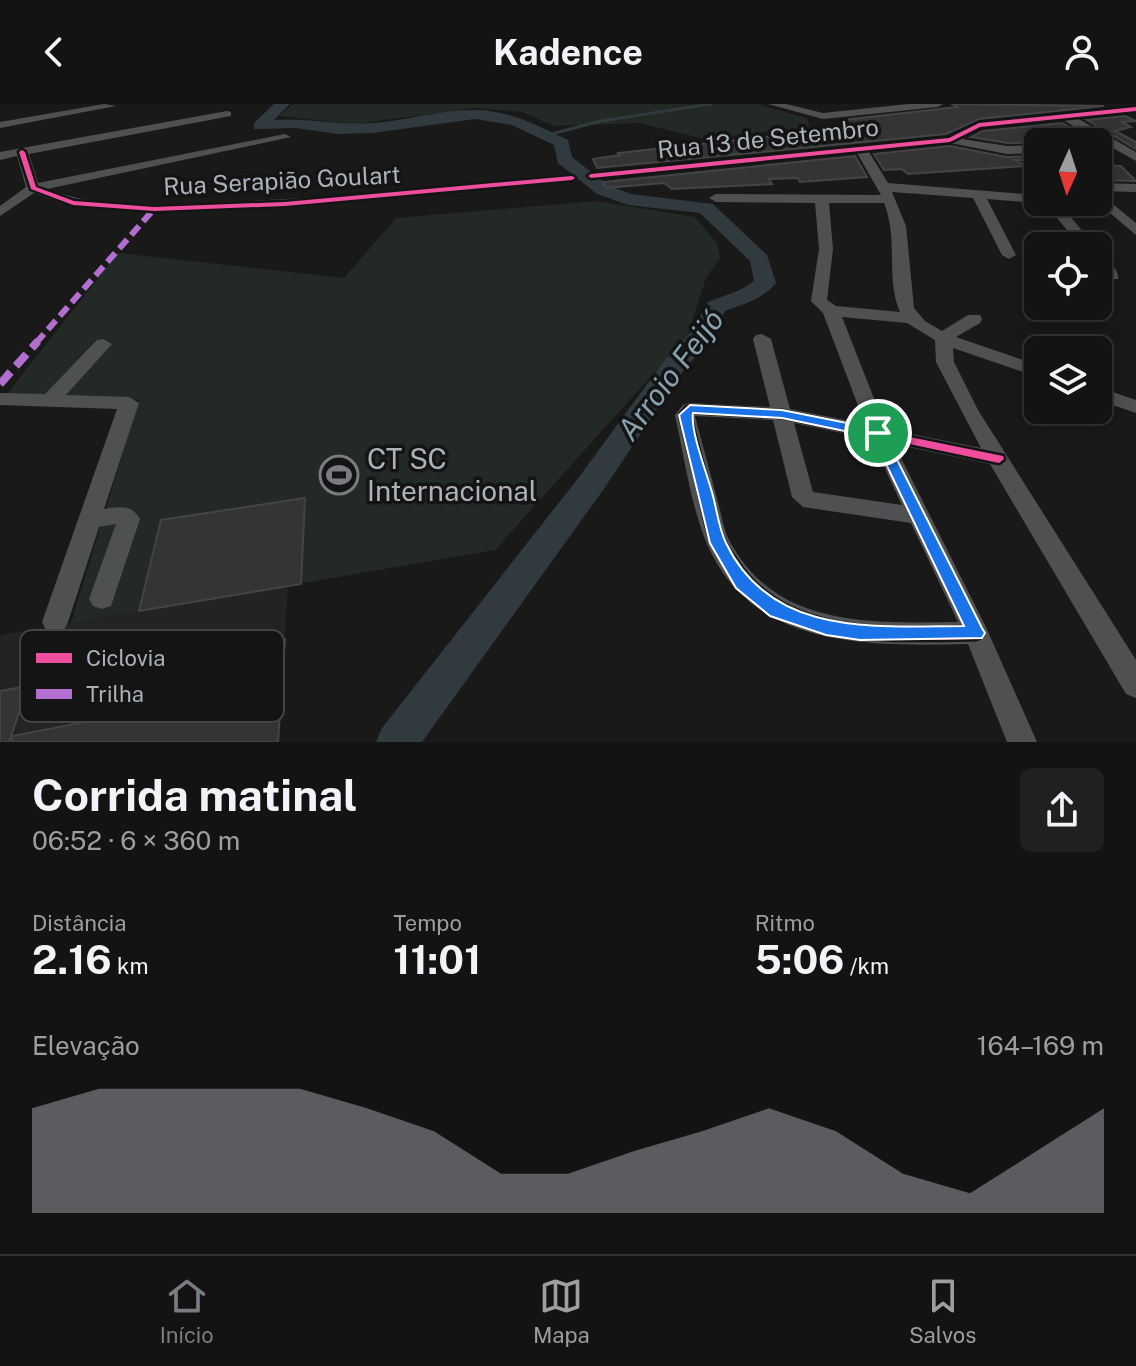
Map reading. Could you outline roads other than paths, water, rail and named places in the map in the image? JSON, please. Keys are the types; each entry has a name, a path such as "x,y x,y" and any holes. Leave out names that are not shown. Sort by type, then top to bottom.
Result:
{"street":[{"path":"773,104 823,116 938,104"},
{"path":"805,104 823,116"},
{"path":"0,123 111,106"},
{"name":"Rua 13 de Setembro","path":"591,176 950,140 979,125 1136,109"},
{"path":"0,123 12,113"},
{"path":"0,156 227,114"},
{"path":"1065,116 1082,128"},
{"path":"0,212 33,188 285,137"},
{"path":"950,140 1007,150 1024,149"},
{"path":"1112,143 1136,141"},
{"path":"1112,147 1136,157"},
{"path":"861,149 887,193 900,229 905,306 911,318"},
{"path":"22,152 33,188"},
{"name":"Rua Serapião Goulart","path":"33,188 73,203 154,209 312,202 572,178"},
{"path":"1112,187 1136,188"},
{"path":"716,198 821,198 887,193 1024,198"},
{"path":"978,194 1009,255"},
{"path":"821,198 828,222 827,256 819,301 831,311 878,433 976,633 1022,742"},
{"path":"1112,209 1136,231"},
{"path":"1063,216 1076,232"},
{"path":"831,311 911,318 944,337 1024,366"},
{"path":"944,337 974,319"},
{"path":"944,337 945,362 968,410 1136,685"},
{"path":"762,339 803,497 919,516"},
{"path":"50,401 103,344"},
{"path":"1112,398 1136,407"},
{"path":"0,399 129,403 55,622"},
{"path":"976,633 860,633 826,628 776,611 742,583 717,543 685,415 690,409 782,414 999,459"},
{"path":"88,520 122,515 129,519 102,599"}],"waterway":[{"name":"Arroio Feijó","path":"283,104 259,126 296,123 338,129 372,128 475,114 516,121 562,143 564,159 603,190 628,199 706,208 760,259 765,283 748,295 716,307 702,334 673,366 590,485 397,742"},
{"path":"547,135 601,121 711,104"}],"place":[{"name":"CT SC Internacional","path":"339,475"}]}
